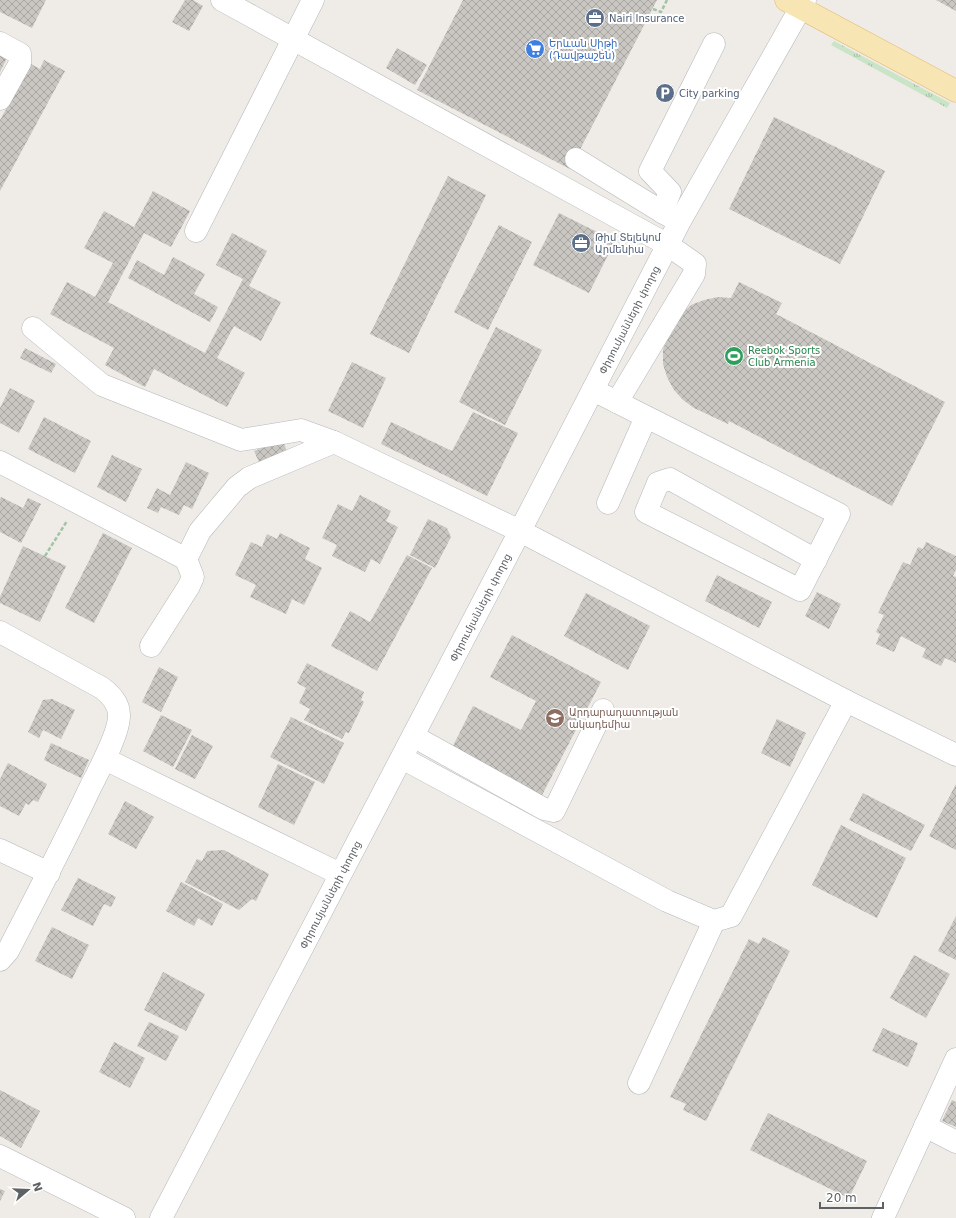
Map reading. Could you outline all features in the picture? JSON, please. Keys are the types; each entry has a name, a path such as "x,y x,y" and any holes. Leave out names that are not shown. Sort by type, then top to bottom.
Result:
{"main road":[{"path":"801,2 956,76"},
{"path":"801,2 956,91"}],"street":[{"path":"222,0 668,244 695,264 694,274 617,402"},
{"path":"196,231 313,0"},
{"name":"Փիրումյանների փողոց","path":"165,1217 340,874 402,758 668,244 671,216 801,2"},
{"path":"0,43 20,54 20,62 0,99"},
{"path":"671,216 670,192 650,171 714,44"},
{"path":"576,158 671,216"},
{"path":"33,328 102,386 241,440 301,430 334,442 520,531 846,701 956,755"},
{"path":"593,390 839,514 816,560 800,590 646,512 658,483 670,479 816,560"},
{"path":"608,503 646,416"},
{"path":"186,559 200,531 237,487 249,478 334,442"},
{"path":"0,462 186,559 193,577 189,586 151,646"},
{"path":"0,632 102,688 111,695 117,704 119,715 118,727 105,759 49,873 8,951 0,960"},
{"path":"402,758 666,901 714,921 731,916 846,701"},
{"path":"413,736 544,809 554,811 603,710"},
{"path":"105,759 340,874"},
{"path":"0,850 49,873"},
{"path":"639,1083 714,921"},
{"path":"883,1218 956,1059"},
{"path":"925,1126 956,1142"},
{"path":"0,1156 124,1218"}],"path":[{"path":"653,8 661,12 667,0"},
{"path":"45,556 78,503"}],"green space":[{"path":"834,41 950,103 947,108 831,45"}],"building":[{"path":"0,0 46,0 32,28 0,12"},
{"path":"185,0 193,0 203,6 189,31 172,22"},
{"name":"Երևան Սիթի (Դավթաշեն)","path":"463,0 657,0 570,169 417,90"},
{"path":"936,0 956,0 956,11"},
{"path":"397,48 427,65 415,85 386,68"},
{"path":"0,54 7,58 0,72"},
{"path":"44,60 65,71 0,191 0,120 31,64 40,69"},
{"path":"774,117 885,171 840,264 729,209"},
{"path":"448,176 486,195 409,353 370,334"},
{"path":"153,191 190,211 171,247 144,233 108,302 205,353 243,279 216,265 232,233 267,251 249,286 281,302 261,341 234,326 217,358 245,373 227,407 154,369 145,387 105,365 114,348 50,314 67,282 95,297 113,263 84,248 104,211 134,227"},
{"path":"559,213 615,241 589,293 533,265"},
{"path":"499,225 532,242 488,330 454,312"},
{"path":"173,257 205,274 194,294 218,307 210,322 128,278 137,260 164,275"},
{"path":"739,282 782,303 776,314 945,402 892,506 729,421 728,424 694,408 683,400 674,390 667,377 663,364 663,350 666,337 681,314 691,305 718,297 731,298"},
{"path":"496,327 542,350 505,425 459,402"},
{"path":"25,348 56,364 51,373 20,358"},
{"path":"352,362 386,378 363,428 328,411"},
{"path":"10,388 35,401 19,433 0,423 0,408"},
{"path":"473,412 518,433 487,496 381,444 391,422 452,451"},
{"path":"44,417 91,441 75,473 28,449"},
{"path":"283,440 287,452 259,462 254,451"},
{"path":"112,455 142,469 126,502 97,487"},
{"path":"186,462 209,473 192,509 184,505 179,515 161,507 158,513 147,508 157,488 170,495"},
{"path":"360,495 391,511 386,521 398,527 380,564 371,559 365,572 332,556 337,545 322,538 338,504 352,511"},
{"path":"1,497 23,508 28,498 41,504 21,543 0,532"},
{"path":"428,519 447,528 451,537 435,568 410,555"},
{"path":"103,533 132,548 94,623 65,608"},
{"path":"280,533 310,548 305,559 322,568 304,605 292,599 286,614 250,597 256,585 235,575 251,542 262,547 267,534 277,539"},
{"path":"926,542 956,556 956,570 953,576 956,577 956,663 945,658 941,666 922,657 926,649 901,636 894,652 876,644 880,634 876,632 884,615 878,613 903,562 910,565 918,547 923,549"},
{"path":"23,546 66,566 40,622 0,603 0,597"},
{"path":"407,555 432,568 377,671 331,646 350,611 370,622"},
{"path":"717,575 772,602 759,628 705,601"},
{"path":"817,592 841,604 829,629 805,616"},
{"path":"586,593 650,626 628,670 564,636"},
{"name":"Արդարադատության ակադեմիա","path":"512,635 601,682 541,797 451,750 473,706 521,730 536,701 490,677"},
{"path":"307,663 364,692 361,700 364,702 349,733 346,732 342,739 304,720 310,709 299,703 306,688 297,683"},
{"path":"159,667 178,677 161,712 142,702"},
{"path":"52,699 75,710 61,739 43,730 39,738 28,732 43,700"},
{"path":"161,715 192,730 173,767 143,751"},
{"path":"291,717 344,743 324,784 270,757"},
{"path":"777,719 806,733 790,767 761,753"},
{"path":"192,735 213,746 195,779 175,769"},
{"path":"51,743 89,760 81,778 44,760"},
{"path":"8,763 47,784 38,802 33,800 29,805 26,803 19,816 0,806 0,779"},
{"path":"278,764 315,782 294,825 258,807"},
{"path":"956,784 956,850 929,836"},
{"path":"863,793 925,825 911,851 849,820"},
{"path":"125,801 154,817 136,849 108,834"},
{"path":"841,825 906,858 877,918 812,885"},
{"path":"224,850 269,874 256,901 252,899 239,910 185,882 197,859 202,861 207,851"},
{"path":"78,878 116,897 111,907 104,904 93,926 61,910"},
{"path":"181,882 223,904 212,926 198,918 194,926 166,911"},
{"path":"956,916 956,960 938,951"},
{"path":"52,927 89,945 72,979 35,961"},
{"path":"763,937 790,951 706,1121 683,1110 686,1104 670,1097 749,939 759,944"},
{"path":"914,955 950,974 926,1018 890,998"},
{"path":"163,972 205,994 186,1031 144,1010"},
{"path":"149,1022 179,1036 166,1061 137,1046"},
{"path":"883,1028 918,1043 908,1067 872,1051"},
{"path":"114,1042 145,1058 130,1088 99,1072"},
{"path":"0,1090 40,1111 21,1148 0,1136"},
{"path":"952,1100 956,1102 956,1127 942,1121"},
{"path":"768,1113 867,1161 849,1198 750,1150"},
{"path":"0,1189 5,1191 0,1201"}],"place":[{"name":"Nairi Insurance","path":"595,18"},
{"name":"Երևան Սիթի (Դավթաշեն)","path":"535,49"},
{"name":"City parking","path":"665,93"},
{"name":"Թիմ Տելեկոմ Արմենիա","path":"581,243"},
{"name":"Reebok Sports Club Armenia","path":"734,356"},
{"name":"Արդարադատության ակադեմիա","path":"555,718"}]}
